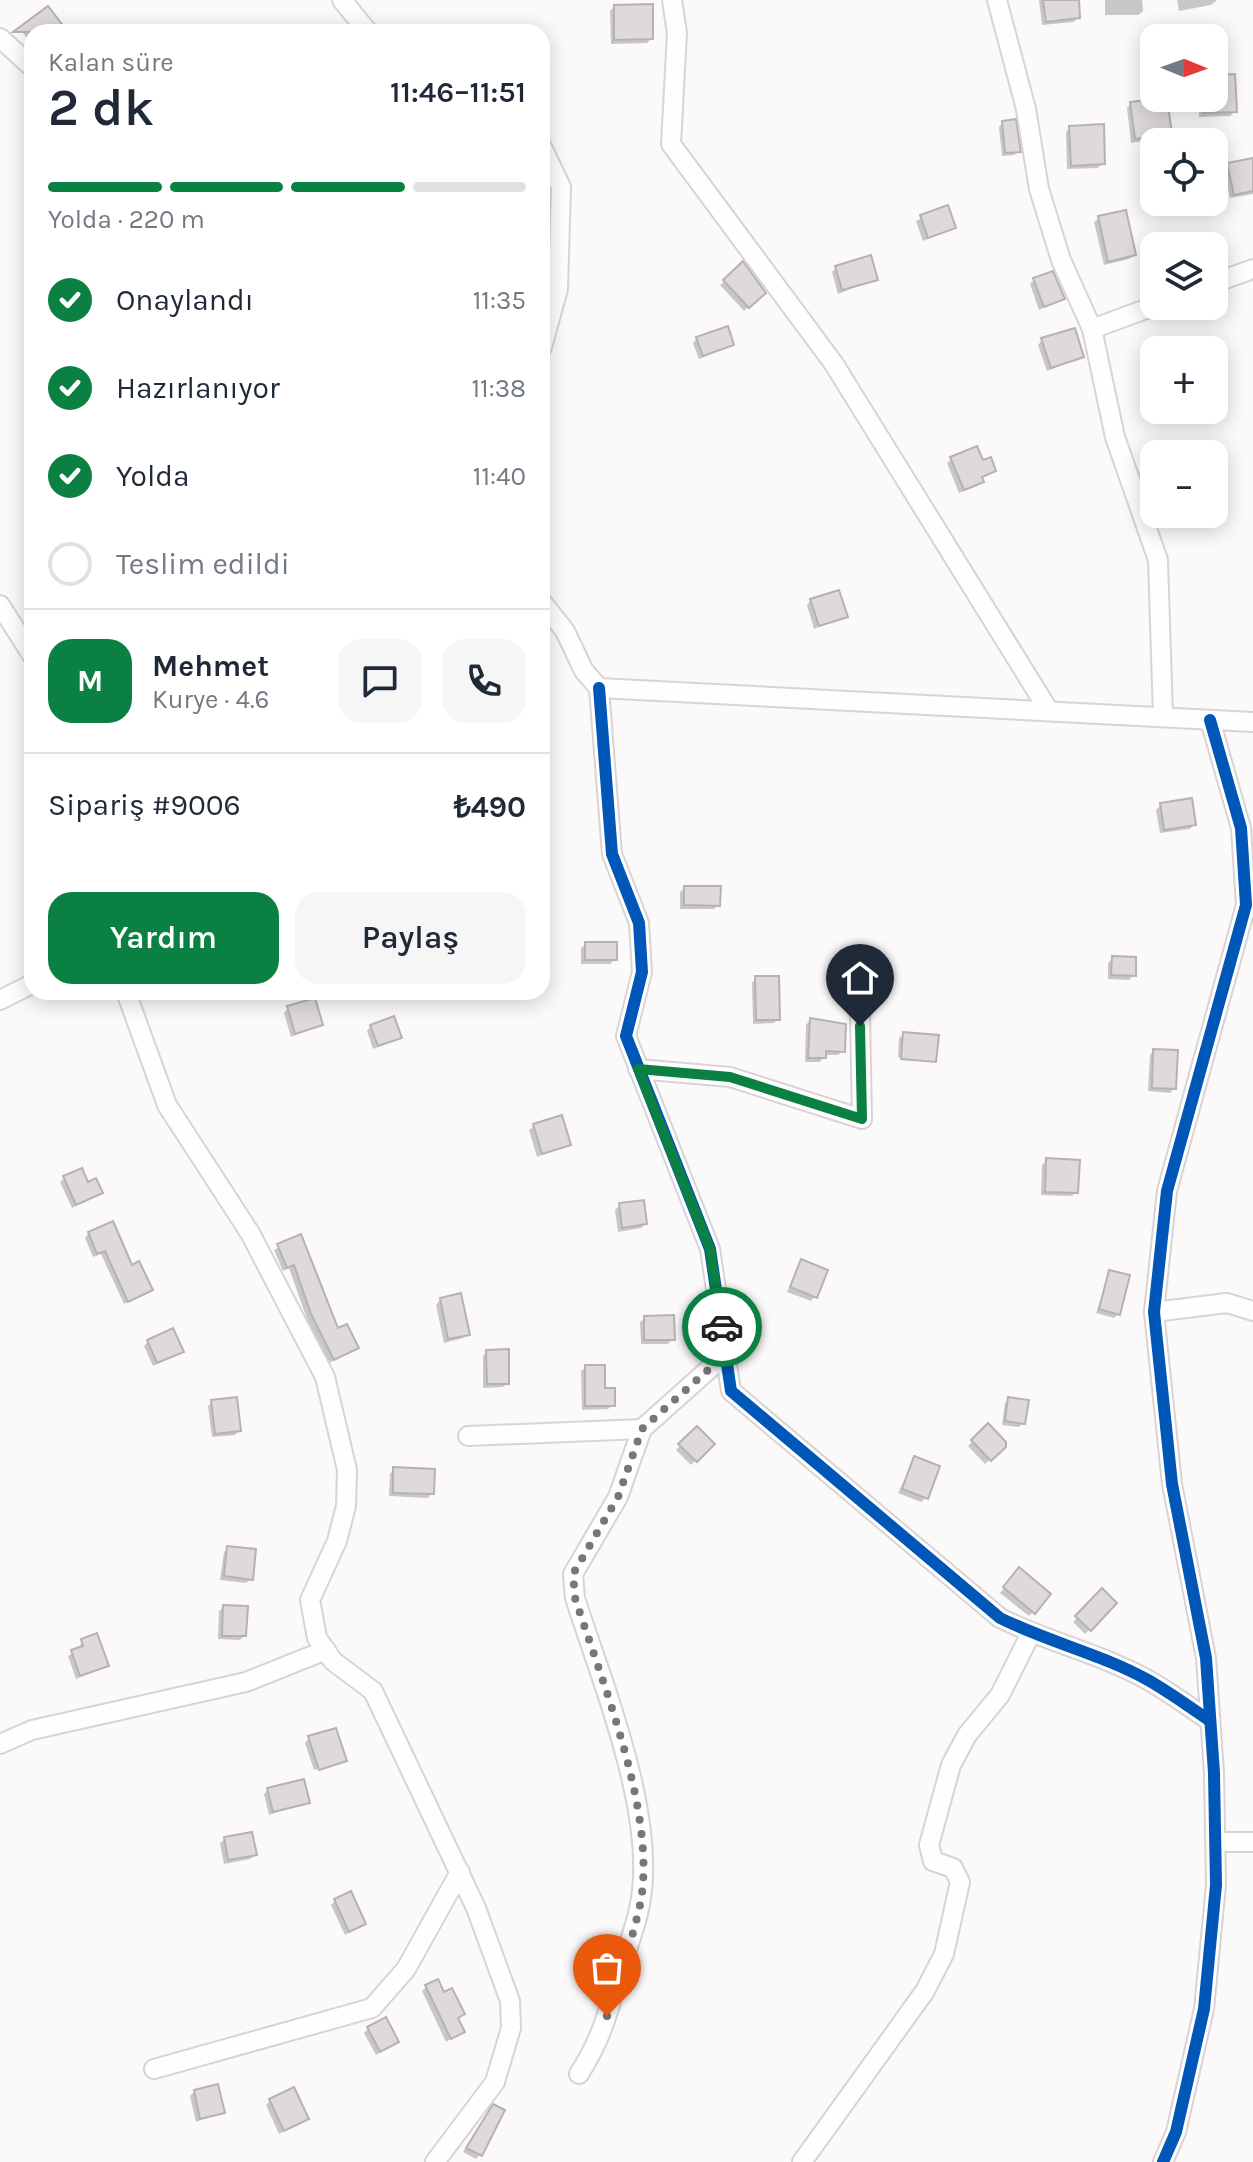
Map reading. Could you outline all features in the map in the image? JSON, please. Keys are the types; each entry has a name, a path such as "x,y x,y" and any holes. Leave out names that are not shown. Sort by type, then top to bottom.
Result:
{"street":[{"path":"342,0 362,24"},
{"path":"672,0 677,33 671,144 834,364 1049,711"},
{"path":"997,0 1026,109 1039,189 1061,260 1092,329 1115,437 1158,560 1163,717"},
{"path":"0,38 24,60"},
{"path":"550,164 561,187 558,289 550,318"},
{"path":"1228,278 1253,269"},
{"path":"1092,329 1140,311"},
{"path":"0,605 24,642"},
{"path":"550,612 565,631 584,671 599,688 612,854 639,923 642,972 626,1036 710,1249 731,1391 1000,1618 1148,1680 1210,1721"},
{"path":"599,688 1253,722"},
{"path":"1163,2162 1176,2132 1204,2009 1216,1885 1206,1658 1172,1484 1154,1312 1167,1191 1246,905 1241,828 1210,720"},
{"path":"638,1069 730,1077 862,1119 859,963"},
{"path":"0,1000 24,988"},
{"path":"129,1000 167,1105 250,1233 325,1377 347,1470 346,1506 337,1541 310,1600 317,1638 333,1661 373,1691 460,1872 510,2001 511,2028 495,2082 435,2162"},
{"path":"1154,1312 1227,1303 1253,1311"},
{"path":"579,2074 599,2044 640,1903 642,1863 639,1827 623,1748 575,1598 573,1574 618,1497 642,1429 726,1354"},
{"path":"468,1436 642,1429"},
{"path":"802,2162 925,1991 944,1954 960,1882 953,1868 933,1861 929,1845 951,1765 967,1735 1000,1695 1031,1633"},
{"path":"0,1744 32,1730 246,1682 326,1650"},
{"path":"1216,1842 1253,1842"},
{"path":"154,2069 372,2008 406,1969 460,1872"}],"building":[{"path":"1043,0 1079,0 1080,18 1046,22"},
{"path":"653,4 653,39 614,40 614,5"},
{"path":"48,6 62,24 24,24 24,32 13,32"},
{"path":"1228,74 1235,74 1237,112 1203,113 1228,112"},
{"path":"1140,101 1140,112 1169,112 1171,128 1140,128 1140,138 1135,139 1130,102"},
{"path":"1016,119 1021,152 1005,153 1002,121"},
{"path":"1104,124 1105,164 1071,166 1069,126"},
{"path":"1253,158 1253,191 1234,195 1228,163"},
{"path":"948,205 956,228 928,238 920,215"},
{"path":"1126,210 1136,255 1108,262 1098,216"},
{"path":"871,255 878,280 842,290 835,266"},
{"path":"743,261 766,293 749,308 723,280"},
{"path":"1053,271 1065,299 1044,307 1033,278"},
{"path":"728,326 734,345 703,356 696,337"},
{"path":"1075,328 1084,357 1051,368 1041,338"},
{"path":"977,446 983,460 991,457 996,471 982,477 984,482 964,490 950,457"},
{"path":"839,590 848,617 819,626 810,599"},
{"path":"1192,798 1196,825 1164,830 1160,803"},
{"path":"684,886 721,886 720,906 684,905"},
{"path":"585,942 617,942 617,960 585,960"},
{"path":"1112,956 1136,957 1136,976 1111,975"},
{"path":"755,976 779,976 780,1020 756,1020"},
{"path":"316,1000 323,1025 295,1034 287,1006"},
{"path":"394,1016 402,1038 378,1046 370,1025"},
{"path":"810,1018 846,1024 845,1052 826,1051 826,1058 808,1058"},
{"path":"903,1032 939,1035 936,1062 901,1059"},
{"path":"1153,1049 1178,1050 1176,1089 1152,1088"},
{"path":"562,1115 571,1145 542,1154 533,1124"},
{"path":"1046,1158 1080,1160 1078,1193 1045,1192"},
{"path":"82,1168 88,1182 96,1178 103,1193 76,1205 63,1176"},
{"path":"644,1200 647,1224 622,1228 619,1203"},
{"path":"113,1221 132,1265 139,1261 153,1290 128,1302 105,1251 97,1254 88,1232"},
{"path":"301,1234 338,1328 347,1324 359,1348 334,1360 311,1314 294,1265 287,1268 277,1244"},
{"path":"801,1259 828,1270 817,1298 790,1287"},
{"path":"1109,1270 1130,1275 1120,1315 1099,1309"},
{"path":"461,1293 470,1335 448,1339 440,1298"},
{"path":"674,1315 675,1340 644,1340 644,1316"},
{"path":"173,1328 184,1352 157,1363 147,1340"},
{"path":"509,1349 509,1384 487,1384 486,1350"},
{"path":"585,1365 605,1365 605,1388 615,1388 615,1406 585,1406"},
{"path":"237,1397 241,1431 215,1434 211,1400"},
{"path":"1008,1397 1029,1400 1025,1424 1005,1421"},
{"path":"988,1423 1006,1442 1006,1447 991,1461 971,1440"},
{"path":"697,1426 715,1444 697,1462 678,1444"},
{"path":"914,1456 940,1466 928,1499 902,1489"},
{"path":"393,1467 435,1469 434,1494 393,1493"},
{"path":"227,1546 256,1549 253,1580 224,1576"},
{"path":"1019,1567 1051,1594 1035,1614 1003,1587"},
{"path":"1102,1588 1117,1603 1091,1631 1075,1616"},
{"path":"223,1605 248,1606 246,1636 222,1636"},
{"path":"97,1633 109,1666 80,1676 71,1650 83,1646 81,1639"},
{"path":"336,1728 347,1761 319,1770 308,1736"},
{"path":"304,1779 310,1803 273,1812 267,1788"},
{"path":"252,1832 257,1855 228,1860 224,1837"},
{"path":"351,1891 366,1924 349,1932 334,1899"},
{"path":"438,1979 444,1992 452,1988 465,2014 458,2018 465,2032 451,2039 425,1985"},
{"path":"386,2017 399,2042 380,2052 367,2027"},
{"path":"218,2084 225,2113 200,2119 194,2090"},
{"path":"294,2087 309,2119 284,2131 269,2099"},
{"path":"493,2104 505,2110 482,2156 466,2148"}],"cycle path":[{"path":"599,688 612,854 639,923 642,972 626,1036 710,1249 731,1391 1000,1618 1130,1671 1210,1721"},
{"path":"1163,2162 1176,2132 1204,2009 1216,1885 1214,1773 1206,1658 1172,1484 1154,1312 1167,1191 1246,905 1241,828 1210,720"}],"way so far":[{"path":"607,2016 640,1903 642,1863 639,1827 623,1748 575,1598 573,1574 618,1497 642,1429 726,1354 722,1327"}],"route":[{"path":"722,1327 710,1249 638,1069 730,1077 862,1119 860,1026"}]}
